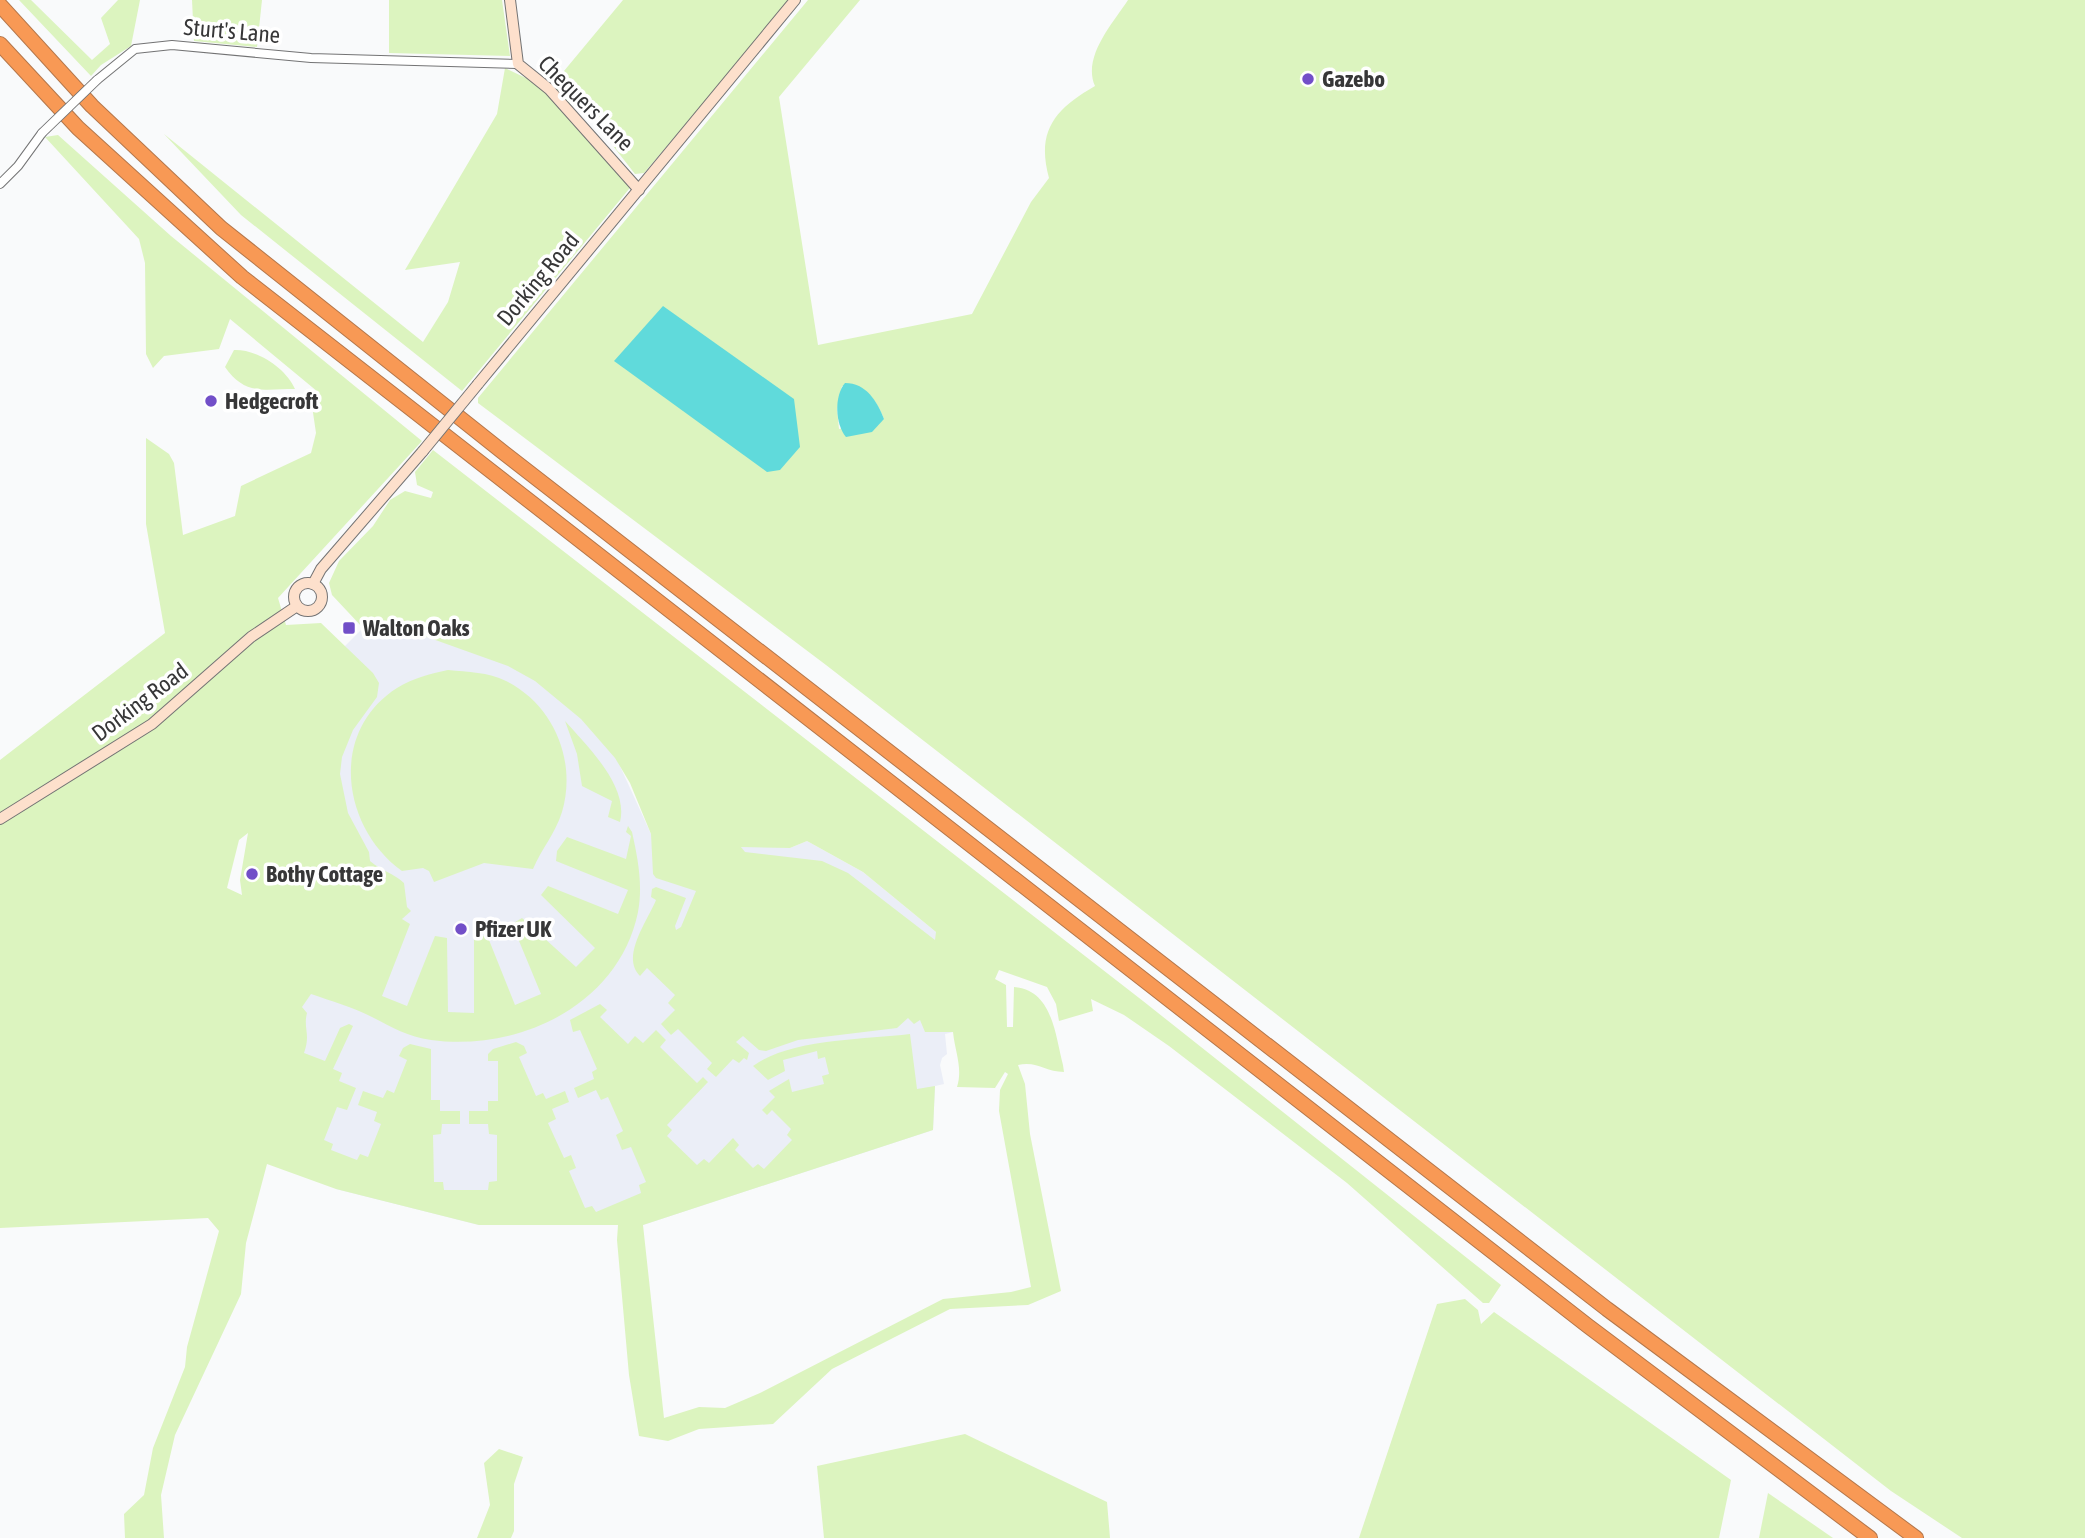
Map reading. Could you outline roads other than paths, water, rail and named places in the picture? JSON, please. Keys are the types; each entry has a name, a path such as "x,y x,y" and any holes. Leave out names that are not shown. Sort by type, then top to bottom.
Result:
{"highway":[{"path":"0,5 92,106 221,228 504,453 1607,1309 1916,1538"},
{"path":"0,44 78,128 242,277 1566,1310 1870,1538"}],"main road":[{"name":"Chequers Lane","path":"510,0 518,64 549,89 639,190"},
{"name":"Dorking Road","path":"313,584 321,569 423,451 795,0"},
{"path":"313,584 321,592 318,606 308,611 297,606 294,595 301,585 313,584"},
{"name":"Dorking Road","path":"0,819 152,724 251,637 297,606"}],"street":[{"name":"Sturt's Lane","path":"0,184 18,166 42,133 97,80 135,49 172,45 311,58 518,64"}],"water":[{"path":"663,306 794,399 800,447 780,470 767,472 614,361"},
{"path":"845,383 865,390 878,406 884,419 872,432 846,437 842,431 838,418 838,402"}],"place":[{"name":"Gazebo","path":"1308,79"},
{"name":"Hedgecroft","path":"211,401"},
{"name":"Walton Oaks","path":"349,628"},
{"name":"Bothy Cottage","path":"252,874"},
{"name":"Pfizer UK","path":"461,929"}]}
